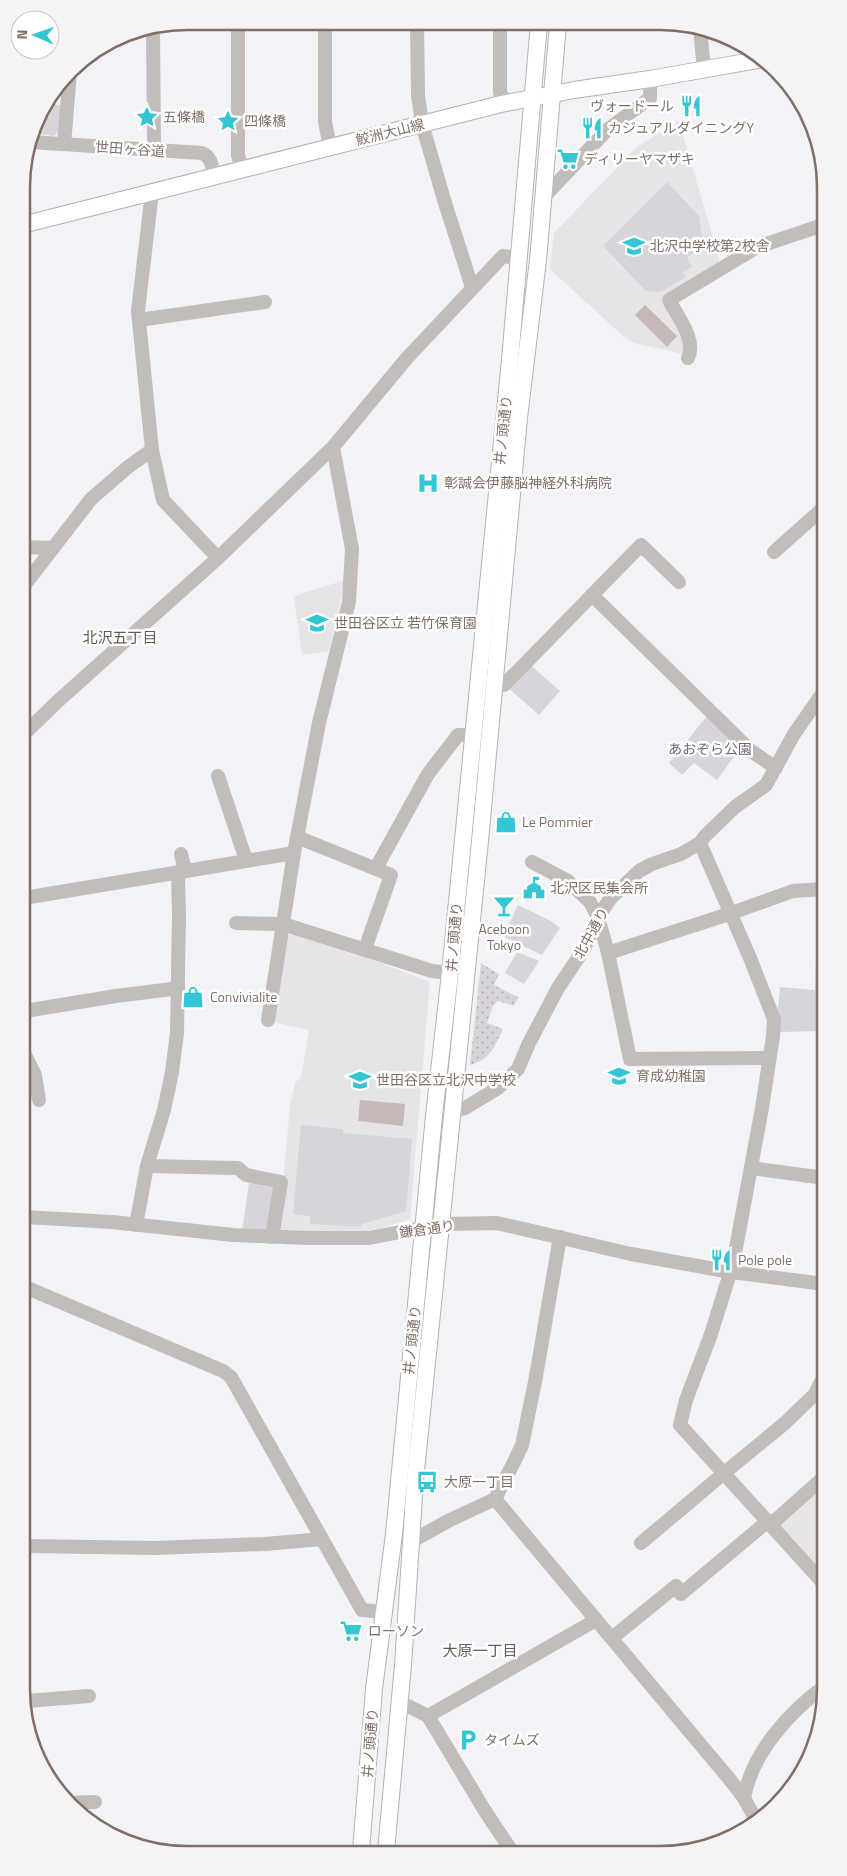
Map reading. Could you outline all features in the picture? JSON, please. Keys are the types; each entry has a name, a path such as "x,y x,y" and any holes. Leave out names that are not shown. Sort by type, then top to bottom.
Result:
{"main road":[{"name":"井ノ頭通り","path":"361,1846 374,1689 394,1534 510,360 538,30"},
{"name":"井ノ頭通り","path":"386,1846 399,1705 410,1542 426,1370 442,1224 519,418 544,197 557,30"},
{"name":"鮫洲大山線","path":"30,223 508,103 752,61"},
{"path":"383,1846 388,1831"}],"street":[{"path":"238,30 238,155 242,169"},
{"path":"326,30 325,122 330,147"},
{"path":"417,30 418,96 422,124 472,287"},
{"path":"500,30 500,93 508,103"},
{"path":"152,34 154,150"},
{"path":"701,36 704,70"},
{"path":"544,197 607,130 650,98 650,79"},
{"path":"64,144 69,85"},
{"name":"世田ヶ谷道","path":"37,142 204,154 210,161 214,177"},
{"path":"152,192 142,269 139,320 152,450 163,500 218,558"},
{"path":"688,358 690,340 669,300 757,247 817,227"},
{"path":"30,728 218,558 333,447 393,374 472,287 503,256 518,258"},
{"path":"139,320 265,302"},
{"path":"268,1020 297,836 319,723 349,602 352,549 333,447"},
{"path":"30,578 91,499 128,467 152,450"},
{"path":"774,552 817,514"},
{"path":"494,684 504,684 641,545 679,582"},
{"path":"30,547 53,548"},
{"path":"592,595 752,751 777,764"},
{"name":"北中通り","path":"453,1111 465,1108 498,1088 518,1069 529,1043 558,988 584,949 598,917 610,899 638,871 681,854 700,843 735,807 766,785 794,734 817,701"},
{"path":"376,868 428,774 451,741 458,735 473,735"},
{"path":"218,776 246,860"},
{"path":"297,836 391,876 364,949"},
{"path":"700,843 774,1019 751,1168 731,1272 686,1400 680,1425 817,1576"},
{"path":"30,897 294,853"},
{"path":"136,1225 147,1166 164,1110 172,1072 177,1033 181,854"},
{"path":"532,862 568,881 590,902 598,917 608,953 630,1059 769,1058"},
{"path":"608,953 792,891 817,889"},
{"path":"236,923 283,924 432,971 450,973"},
{"path":"30,1010 178,987"},
{"path":"30,1065 35,1075 39,1100"},
{"path":"147,1166 238,1168 246,1175 281,1182 272,1237"},
{"path":"751,1168 817,1177"},
{"name":"鎌倉通り","path":"30,1217 136,1225 233,1236 272,1237 368,1238 442,1224 497,1223 631,1254 731,1272 817,1283"},
{"path":"410,1542 494,1499 522,1445 560,1237"},
{"path":"30,1289 223,1371 231,1377 362,1610 384,1612"},
{"path":"641,1544 785,1424 817,1390"},
{"path":"612,1638 676,1586 681,1594 762,1526 777,1520 817,1483"},
{"path":"494,1499 612,1638 755,1813"},
{"path":"30,1546 156,1548 265,1544 322,1539"},
{"path":"428,1716 596,1620"},
{"path":"744,1798 746,1787 755,1765 783,1723 817,1692"},
{"path":"31,1701 89,1696"},
{"path":"399,1705 413,1708 428,1716 459,1769 509,1846"},
{"path":"79,1803 95,1802"}],"shaded area":[{"name":"北沢中学校第2校舎","path":"679,121 719,259 717,265 662,298 683,341 683,354 634,343 623,336 550,269 554,233 637,147"},
{"path":"645,305 677,336 667,347 635,315"},
{"name":"世田谷区立 若竹保育園","path":"345,580 329,651 302,655 294,596"},
{"name":"世田谷区立北沢中学校","path":"292,934 363,956 430,982 410,1219 368,1233 281,1231 279,1229 290,1105 295,1083 301,1077 309,1030 272,1022 287,936"},
{"path":"360,1100 405,1104 403,1126 358,1121"},
{"path":"817,1488 817,1570 779,1529 779,1523"}],"green space":[{"path":"54,104 63,105 60,129 54,136 40,134"},
{"path":"667,182 699,216 702,236 697,251 687,257 692,267 683,272 686,277 660,292 646,291 603,246"},
{"path":"528,663 560,691 539,715 507,687"},
{"name":"あおぞら公園","path":"707,716 740,748 717,780 694,763 682,775 669,763"},
{"path":"518,905 551,921 560,928 542,955 503,936"},
{"path":"517,952 539,961 524,984 505,973"},
{"path":"817,962 817,1031 780,1032 777,1017 780,987 815,990"},
{"path":"481,963 499,974 494,985 518,997 514,1006 498,1001 493,1006 487,1023 503,1029 491,1052 483,1060 470,1065"},
{"path":"301,1125 343,1129 343,1133 412,1139 406,1211 362,1224 361,1227 310,1224 310,1216 293,1214"},
{"path":"249,1183 275,1188 267,1232 242,1231"}],"place":[{"name":"ヴォードール","path":"691,106"},
{"name":"五條橋","path":"147,117"},
{"name":"四條橋","path":"228,121"},
{"name":"カジュアルダイニングY","path":"592,128"},
{"name":"ディリーヤマザキ","path":"568,159"},
{"name":"北沢中学校第2校舎","path":"634,246"},
{"name":"彰誠会伊藤脳神経外科病院","path":"428,483"},
{"name":"世田谷区立 若竹保育園","path":"317,623"},
{"name":"Le Pommier","path":"506,822"},
{"name":"北沢区民集会所","path":"534,888"},
{"name":"Aceboon Tokyo","path":"504,906"},
{"name":"Convivialite","path":"193,997"},
{"name":"育成幼稚園","path":"619,1076"},
{"name":"世田谷区立北沢中学校","path":"360,1080"},
{"name":"Pole pole","path":"721,1260"},
{"name":"大原一丁目","path":"427,1482"},
{"name":"ローソン","path":"351,1631"},
{"name":"タイムズ","path":"468,1740"}],"district":[{"name":"北沢五丁目","path":"120,638"},
{"name":"大原一丁目","path":"480,1651"}]}
